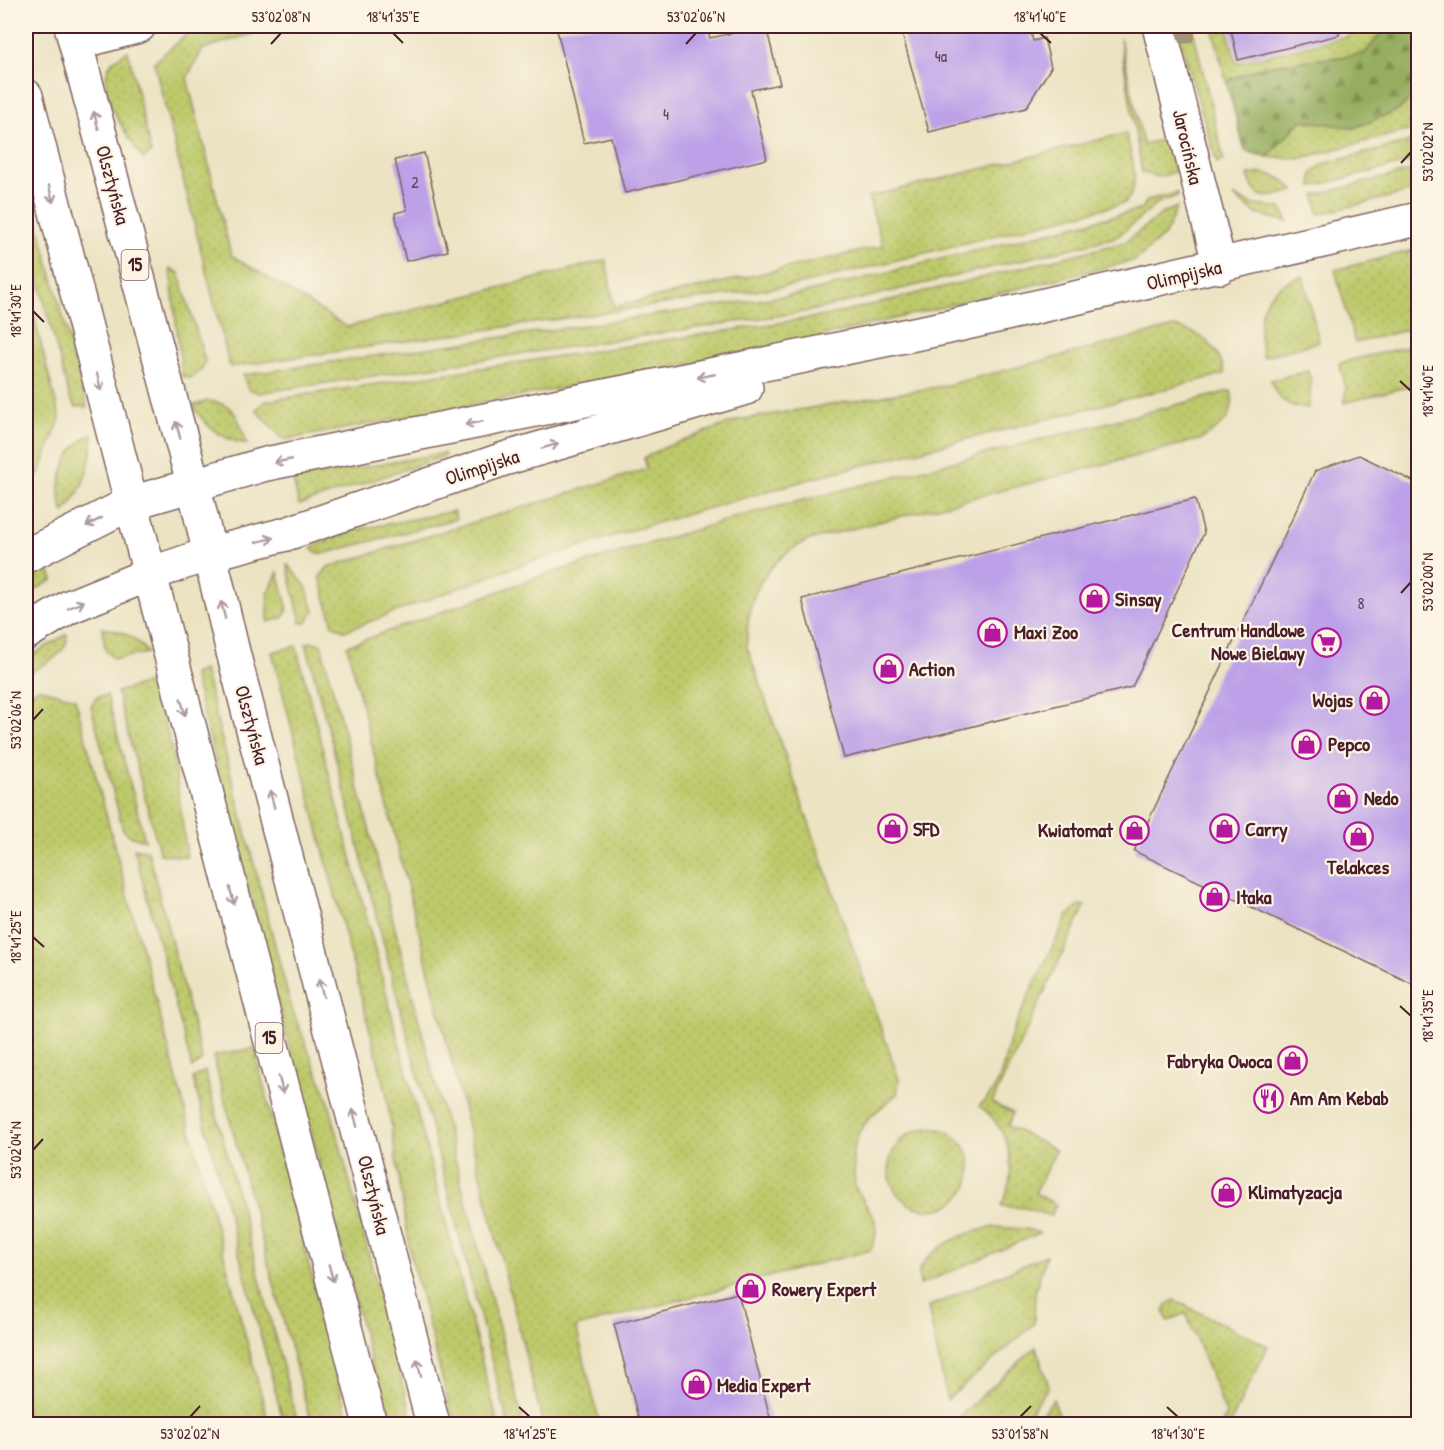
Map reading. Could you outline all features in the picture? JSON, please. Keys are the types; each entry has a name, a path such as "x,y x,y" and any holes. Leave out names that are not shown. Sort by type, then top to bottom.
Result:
{"main road":[{"path":"73,34 139,26"},
{"name":"Jarocińska","path":"1159,26 1220,267"},
{"name":"Olsztyńska","path":"73,34 194,487 209,554 433,1425"},
{"name":"15","path":"26,96 370,1425"},
{"name":"Olimpijska","path":"26,556 131,503 194,487 266,464 949,327 1220,267 1419,219"},
{"name":"Olimpijska","path":"26,633 69,607 150,574 209,554 286,534 504,459 949,327"}],"green space":[{"path":"209,26 277,26 203,49 187,78 231,255 347,327 606,260 614,307 883,246 868,197 1126,133 1135,179 1130,196 1125,203 801,284 230,367 154,62 191,31"},
{"path":"1176,26 1192,26 1224,160 1217,163"},
{"path":"1212,26 1227,26 1236,63 1389,26 1403,26 1383,31 1364,54 1264,66 1226,81"},
{"path":"1403,26 1418,26 1418,90 1399,110 1354,128 1302,120 1267,157 1245,151 1226,81 1264,66 1364,54 1383,31"},
{"path":"1120,39 1143,144 1167,139 1175,172 1159,177 1142,173"},
{"path":"128,51 151,153 143,159 114,112 106,86 107,73 112,62"},
{"path":"1418,90 1418,128 1298,159 1267,157 1302,120 1354,128 1399,110"},
{"path":"1418,140 1418,160 1312,187 1312,174 1323,164"},
{"path":"1418,169 1418,190 1319,214 1315,195"},
{"path":"1261,173 1280,178 1294,191 1270,196 1260,195 1251,185 1248,175"},
{"path":"26,178 87,407 76,407 70,399 26,232"},
{"path":"1178,193 1178,196 1159,202 1117,237 810,311 259,393 248,389 243,375 805,293 1142,209 1147,200"},
{"path":"1233,196 1254,205 1281,208 1288,222 1256,214"},
{"path":"1177,207 1165,235 1136,260 766,350 284,440 256,410 265,401 830,315 1125,242 1163,213"},
{"path":"1418,249 1418,327 1355,343 1335,270"},
{"path":"170,268 179,273 205,361 202,370 190,378 182,376"},
{"path":"1303,276 1319,342 1263,357 1260,330 1264,307 1269,297 1277,289"},
{"path":"26,285 60,419 41,469 26,494"},
{"path":"1174,327 1193,332 1207,342 1218,356 1225,374 828,474 632,530 512,568 345,631 333,625 320,577 328,567 647,469 644,458 663,448 738,420 943,386"},
{"path":"1418,344 1418,384 1344,403 1346,387 1339,363"},
{"path":"1308,371 1311,382 1309,408 1289,404 1273,387 1271,380"},
{"path":"1231,391 1232,407 1226,420 1202,439 809,540 780,559 760,583 750,613 747,647 899,1079 897,1094 870,1117 859,1132 853,1151 855,1187 875,1220 876,1235 871,1250 576,1327 600,1424 543,1424 347,646 538,577 744,515"},
{"path":"207,401 225,405 235,413 247,444 222,436 204,421 193,406"},
{"path":"93,434 86,476 64,513 60,491 64,468 75,447"},
{"path":"444,453 445,456 299,505 293,479"},
{"path":"454,511 456,519 323,554 311,547 356,530"},
{"path":"287,564 306,586 314,611 306,623 301,623"},
{"path":"48,566 53,580 26,595 26,580"},
{"path":"278,572 288,610 282,618 268,622 268,594"},
{"path":"102,628 128,635 147,653 114,659 106,651"},
{"path":"67,634 67,641 59,654 26,675 26,659"},
{"path":"306,643 321,644 524,1424 508,1424"},
{"path":"296,646 498,1424 454,1424 411,1257 386,1092 272,652"},
{"path":"204,670 291,1007 328,1099 413,1424 387,1424 193,674"},
{"path":"154,681 173,754 187,857 160,854 117,692"},
{"path":"38,688 75,698 269,1424 26,1424 26,697"},
{"path":"107,695 145,840 132,837 123,830 91,706 97,697"},
{"path":"134,848 148,851 202,1060 192,1068"},
{"path":"1080,905 1085,906 992,1103 1013,1113 1008,1126 1056,1150 1035,1193 1056,1204 1051,1216 1026,1208 1001,1206 1010,1179 1009,1152 998,1127 979,1106 999,1080 1013,1031 1067,917"},
{"path":"254,1048 349,1424 311,1424 213,1056"},
{"path":"205,1071 298,1424 284,1424 193,1078"},
{"path":"930,1128 946,1132 959,1140 967,1153 971,1169 967,1185 959,1198 946,1206 930,1210 914,1206 901,1198 893,1185 889,1169 893,1153 901,1140 914,1132"},
{"path":"994,1227 1026,1229 1040,1233 920,1285 919,1270 933,1253 962,1236"},
{"path":"1046,1255 1035,1292 1034,1324 947,1400 928,1307"},
{"path":"1174,1300 1268,1346 1230,1424 1222,1424 1226,1414 1186,1313 1168,1321 1164,1312 1167,1305"},
{"path":"1036,1347 1049,1386 1021,1424 956,1424 955,1420"},
{"path":"1053,1399 1062,1424 1034,1424"}],"building":[{"path":"576,26 706,26 710,38 766,26 780,84 751,90 767,159 625,193 611,137 584,143 557,30"},
{"path":"900,26 1029,26 1033,41 1044,38 1051,67 1026,108 929,132"},
{"path":"1230,26 1338,26 1339,35 1238,60"},
{"path":"424,153 448,251 406,261 395,213 407,210 395,160"},
{"name":"Centrum Handlowe Nowe Bielawy","path":"1359,455 1419,484 1419,987 1134,851 1315,471"},
{"path":"1195,499 1204,533 1132,687 844,758 802,599"},
{"name":"Media Expert","path":"738,1293 772,1425 640,1425 614,1324"}],"place":[{"name":"Sinsay","path":"1094,599"},
{"name":"Maxi Zoo","path":"993,632"},
{"name":"Centrum Handlowe Nowe Bielawy","path":"1326,642"},
{"name":"Action","path":"888,669"},
{"name":"Wojas","path":"1374,700"},
{"name":"Pepco","path":"1307,744"},
{"name":"Nedo","path":"1343,798"},
{"name":"SFD","path":"892,829"},
{"name":"Carry","path":"1224,829"},
{"name":"Kwiatomat","path":"1134,830"},
{"name":"Telakces","path":"1358,836"},
{"name":"Itaka","path":"1215,897"},
{"name":"Fabryka Owoca","path":"1293,1061"},
{"name":"Am Am Kebab","path":"1269,1098"},
{"name":"Klimatyzacja","path":"1227,1192"},
{"name":"Rowery Expert","path":"751,1289"},
{"name":"Media Expert","path":"696,1385"}]}
